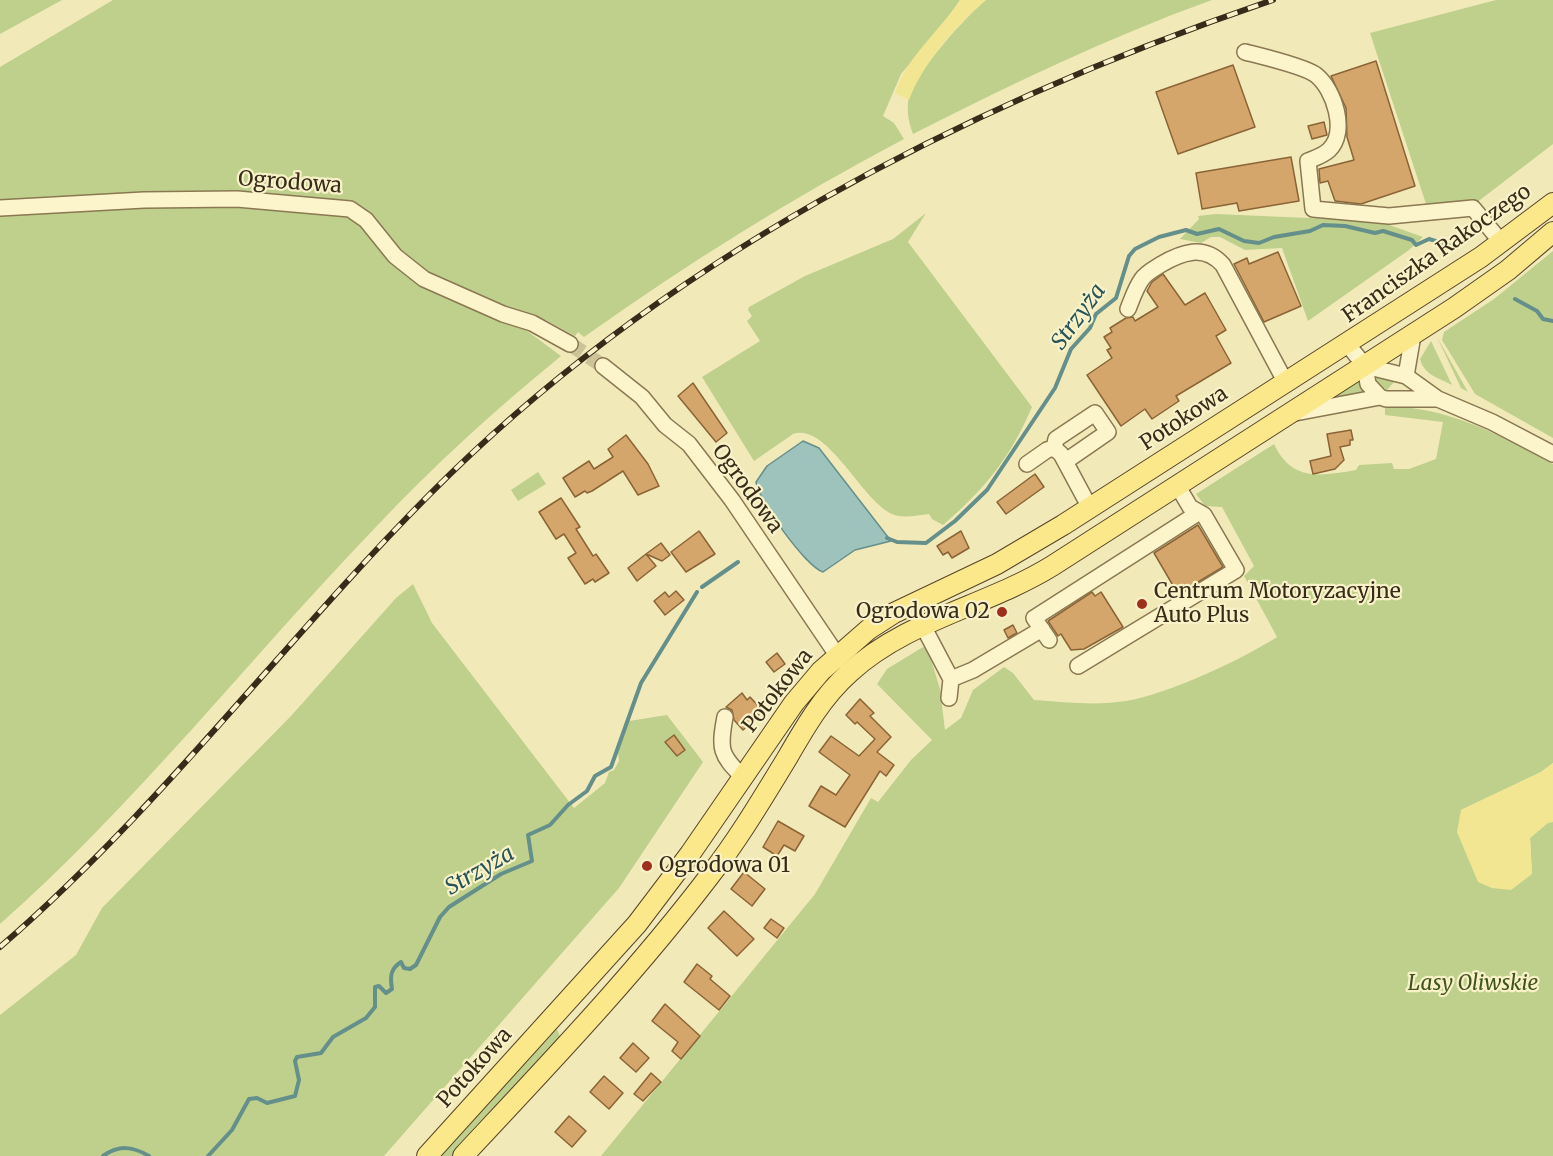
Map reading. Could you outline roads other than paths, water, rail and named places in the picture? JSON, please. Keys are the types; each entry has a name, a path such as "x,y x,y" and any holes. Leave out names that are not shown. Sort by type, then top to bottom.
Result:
{"main road":[{"name":"Franciszka Rakoczego","path":"1348,345 1502,243 1553,203"},
{"path":"1365,366 1508,270 1553,232"},
{"name":"Potokowa","path":"427,1156 555,1016 662,892 807,686 837,655 869,629 911,604 997,564 1348,345"},
{"name":"Potokowa","path":"463,1156 636,968 712,873 805,728 837,684 876,651 923,626 976,605 1037,575 1365,366"},
{"path":"1231,417 1246,442"},
{"path":"911,604 923,626"},
{"path":"555,1016 575,1036"}],"street":[{"path":"1245,52 1302,68 1315,74 1325,84 1338,124 1335,141 1328,151 1308,161 1313,209 1389,216 1473,208 1502,243"},
{"name":"Ogrodowa","path":"0,208 144,200 237,199 350,208 366,220 395,256 424,279 503,314 532,323 570,344"},
{"path":"1128,309 1141,280 1155,268 1184,253 1205,252 1215,256 1223,264 1260,331 1264,347 1286,382"},
{"path":"1406,376 1413,335"},
{"path":"1348,345 1365,366 1368,384 1380,397"},
{"name":"Ogrodowa","path":"603,366 642,397 665,425 689,444 732,500 837,655"},
{"name":"Potokowa","path":"1365,366 1406,376 1437,399 1492,422 1553,454"},
{"name":"Potokowa","path":"1292,413 1380,397 1437,399"},
{"path":"1054,448 1056,439 1095,413 1108,432 1066,461"},
{"path":"1054,448 1066,461 1090,507"},
{"path":"1027,464 1047,450 1054,448"},
{"path":"1078,666 1236,570 1204,515 1190,507 1177,485"},
{"path":"951,679 1045,635 1034,618 1198,513"},
{"path":"923,626 951,679 949,698"},
{"path":"725,717 721,740 723,756 743,777"}],"water":[{"path":"803,441 819,448 891,541 855,550 823,572 795,546 765,503 756,482 767,466"}],"waterway":[{"name":"Strzyża","path":"887,538 897,542 926,543 955,521 987,490 1055,388 1071,349 1090,328 1096,314 1116,298 1129,256 1135,249 1159,237 1186,230 1197,234 1219,229 1244,241 1259,243 1274,237 1310,231 1323,225 1345,226 1375,233 1383,231 1412,240 1416,245 1429,239 1449,245"},
{"name":"Strzyża","path":"1515,299 1537,311 1543,319 1553,321"},
{"name":"Strzyża","path":"702,587 738,562"},
{"name":"Strzyża","path":"208,1156 232,1130 249,1099 257,1098 267,1103 295,1096 299,1080 295,1061 297,1057 321,1053 333,1037 366,1018 375,1007 375,987 379,986 386,993 392,989 392,974 397,965 401,962 404,968 410,969 416,965 440,917 449,907 501,874 532,861 528,835 550,825 568,805 587,791 595,776 611,767 641,683 697,592"},
{"name":"Strzyża","path":"103,1156 126,1148 149,1156"}],"tunnel":[{"path":"570,344 603,366"}],"railway":[{"path":"0,947 58,895 113,840 219,726 375,551 429,495 519,411 615,334 716,264 822,200 931,141 1043,89 1157,42 1273,0"}],"place":[{"name":"Centrum Motoryzacyjne Auto Plus","path":"1142,604"},
{"name":"Ogrodowa 02","path":"1002,612"},
{"name":"Ogrodowa 01","path":"647,866"}],"park label":[{"name":"Lasy Oliwskie","path":"1473,984"}]}
